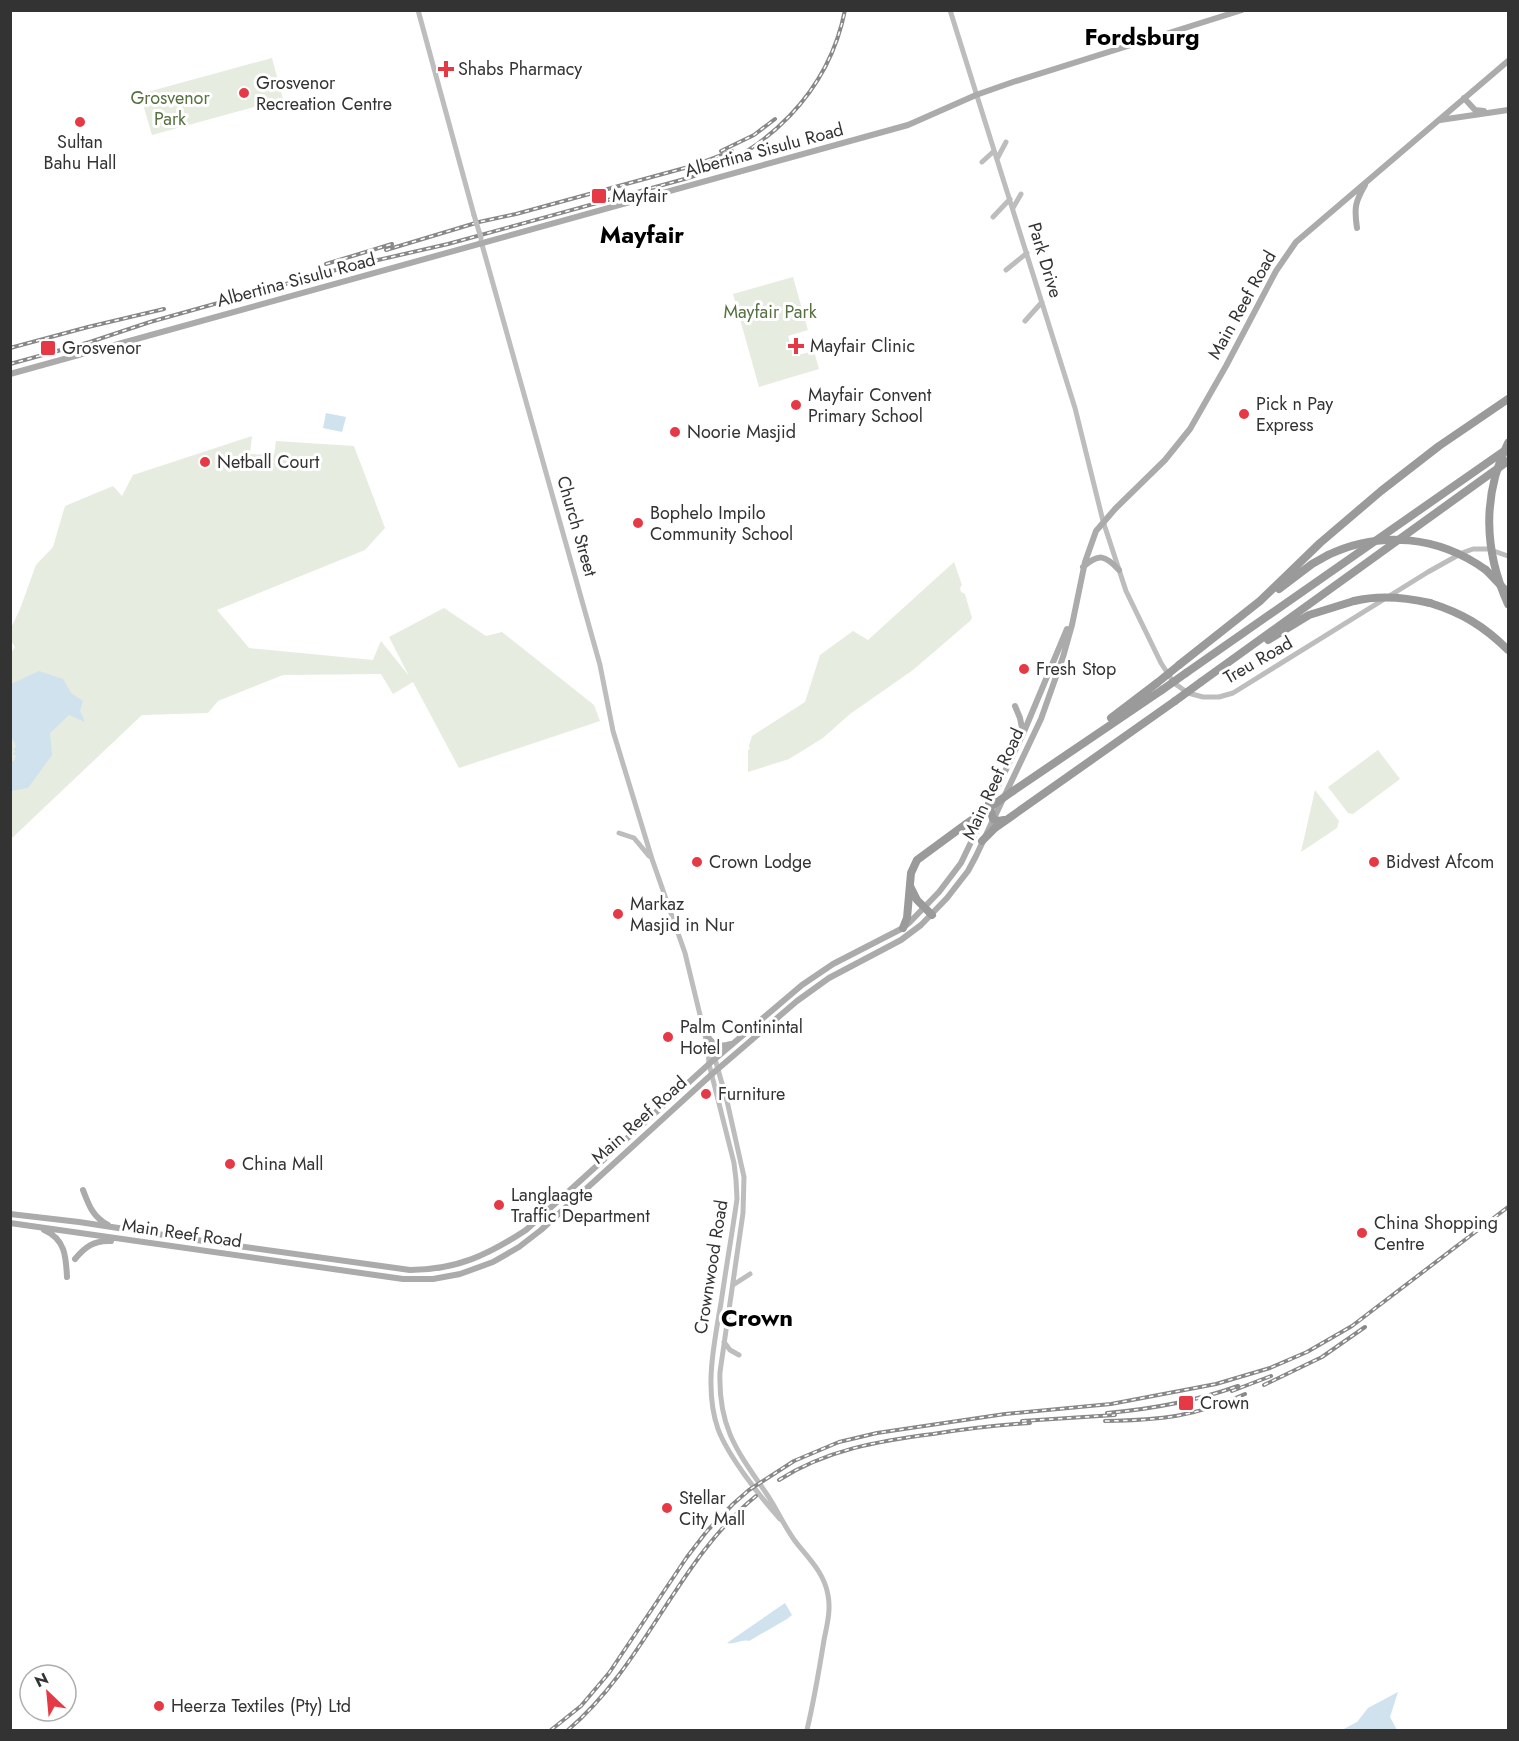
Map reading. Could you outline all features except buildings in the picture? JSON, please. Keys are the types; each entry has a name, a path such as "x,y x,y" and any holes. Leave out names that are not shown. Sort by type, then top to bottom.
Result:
{"highway":[{"path":"1260,601 1320,543 1389,484 1439,446 1509,399"},
{"path":"1509,443 1495,474 1490,505 1489,537 1496,572 1509,604"},
{"path":"903,928 907,918 909,884 913,867 920,857 1159,687 1186,673 1509,448"},
{"path":"982,841 1013,815 1176,701 1507,462"},
{"path":"1159,687 1179,665 1260,601 1312,564 1346,547 1368,542 1406,540 1428,543 1469,559 1486,570 1509,593"},
{"path":"1247,649 1263,643 1310,615 1354,601 1398,597 1449,609 1486,629 1509,650"},
{"path":"989,804 993,819 1000,821 1013,815"},
{"path":"909,884 917,900 932,915"}],"main road":[{"name":"Church Street","path":"418,10 603,675 613,731 652,859 685,953 715,1072"},
{"name":"Park Drive","path":"950,10 1078,416 1103,521"},
{"name":"Albertina Sisulu Road","path":"10,374 481,241 908,125 1012,82 1242,10"},
{"name":"Main Reef Road","path":"10,1223 396,1278 434,1279 472,1270 506,1255 532,1238 766,1026 821,983 901,940 932,915 952,892 968,871 1041,719 1072,626 1083,567 1092,539 1103,521 1165,460 1190,429 1276,271 1304,234 1509,61"},
{"path":"1464,98 1478,111 1499,112"},
{"path":"1439,120 1509,110"},
{"path":"997,159 1006,142"},
{"path":"982,162 994,151"},
{"path":"1357,228 1354,214 1356,204 1367,182"},
{"path":"1013,208 1022,194"},
{"path":"993,217 1010,199"},
{"path":"1006,270 1027,253"},
{"path":"1025,321 1042,303"},
{"name":"Treu Road","path":"1103,521 1126,591 1167,673 1188,693 1203,697 1220,697 1240,690 1456,556 1482,548 1509,556"},
{"path":"1083,567 1100,557 1111,561 1119,570"},
{"name":"Main Reef Road","path":"10,1214 410,1270 432,1269 462,1263 502,1245 526,1230 712,1062 811,978 903,928 925,908 961,863 1023,734 1074,615"},
{"path":"1015,706 1023,734"},
{"path":"619,833 634,838 652,859"},
{"path":"704,1029 716,1046 734,1043"},
{"name":"Crownwood Road","path":"715,1072 744,1177 744,1203 719,1387 722,1408 726,1427 740,1455 767,1494 780,1519"},
{"name":"Crownwood Road","path":"715,1072 734,1163 737,1192 715,1334 711,1381 713,1410 719,1431 729,1451 820,1572 828,1596 829,1612 807,1731"},
{"path":"588,1174 594,1180"},
{"path":"84,1190 94,1214 101,1221 114,1227"},
{"path":"36,1227 50,1232 60,1242 65,1254 66,1277"},
{"path":"75,1259 88,1246 98,1242 136,1241"},
{"path":"733,1285 750,1274"},
{"path":"724,1342 730,1350 739,1355"}],"green space":[{"name":"Grosvenor Park","path":"272,58 283,99 152,135 140,94"},
{"name":"Mayfair Park","path":"793,277 808,330 788,336 794,356 814,351 819,369 759,387 733,294"},
{"path":"252,436 250,454 274,455 276,441 354,446 385,528 365,550 217,610 249,648 373,660 381,641 409,676 389,637 444,608 486,636 502,632 594,705 600,721 459,768 413,682 393,694 381,674 283,675 218,701 208,713 142,715 11,839 10,655 15,647 11,641 11,628 36,565 53,547 65,506 113,486 122,496 133,475"},
{"path":"954,562 962,585 961,592 965,594 972,618 970,621 913,670 850,714 823,738 789,759 748,772 748,750 752,736 805,702 820,655 853,631 868,640"},
{"path":"1378,750 1400,779 1353,814 1348,813 1328,787"},
{"path":"1315,790 1339,821 1337,828 1301,852"}],"water":[{"path":"326,413 346,417 342,432 323,428"},
{"path":"39,671 63,679 71,693 83,701 80,711 85,722 69,715 50,733 52,755 28,788 11,791 11,761 14,761 16,756 13,754 15,751 13,749 16,747 11,736 11,684"},
{"path":"785,1603 792,1615 787,1619 749,1641 727,1643"},
{"path":"1398,1692 1390,1717 1397,1730 1342,1730 1357,1722 1368,1708"}],"railway":[{"path":"10,364 343,268 448,244 688,178 716,167 743,153 768,136 790,116 809,93 825,67 837,40 845,10"},
{"path":"721,151 754,135 775,119"},
{"path":"386,250 479,222 692,166 732,151"},
{"path":"326,264 392,244"},
{"path":"10,348 164,309"},
{"path":"551,1730 581,1706 609,1673 707,1531 749,1490 794,1461 839,1442 877,1433 1005,1414 1111,1404 1216,1384 1270,1368 1307,1352 1352,1326 1508,1207"},
{"path":"1264,1385 1322,1357 1365,1327"},
{"path":"1232,1391 1271,1376"},
{"path":"1107,1413 1174,1404 1238,1386"},
{"path":"1105,1421 1177,1416 1210,1408 1245,1394"},
{"path":"1022,1421 1115,1415"},
{"path":"779,1480 815,1461 853,1448 969,1429 1030,1423"},
{"path":"568,1730 595,1704 619,1675 704,1550 728,1522 756,1496"}],"place":[{"name":"Shabs Pharmacy","path":"446,69"},
{"name":"Grosvenor Recreation Centre","path":"244,93"},
{"name":"Sultan Bahu Hall","path":"80,122"},
{"name":"Mayfair","path":"599,196"},
{"name":"Mayfair Clinic","path":"796,346"},
{"name":"Grosvenor","path":"48,348"},
{"name":"Mayfair Convent Primary School","path":"796,405"},
{"name":"Pick n Pay Express","path":"1244,414"},
{"name":"Noorie Masjid","path":"675,432"},
{"name":"Netball Court","path":"205,462"},
{"name":"Bophelo Impilo Community School","path":"638,523"},
{"name":"Fresh Stop","path":"1024,669"},
{"name":"Crown Lodge","path":"697,862"},
{"name":"Bidvest Afcom","path":"1374,862"},
{"name":"Markaz Masjid in Nur","path":"618,914"},
{"name":"Palm Continintal Hotel","path":"668,1037"},
{"name":"Furniture","path":"706,1094"},
{"name":"China Mall","path":"230,1164"},
{"name":"Langlaagte Traffic Department","path":"499,1205"},
{"name":"China Shopping Centre","path":"1362,1233"},
{"name":"Crown","path":"1186,1403"},
{"name":"Stellar City Mall","path":"667,1508"},
{"name":"Heerza Textiles (Pty) Ltd","path":"159,1706"}],"district":[{"name":"Fordsburg","path":"1142,36"},
{"name":"Mayfair","path":"642,234"},
{"name":"Crown","path":"757,1317"}]}
